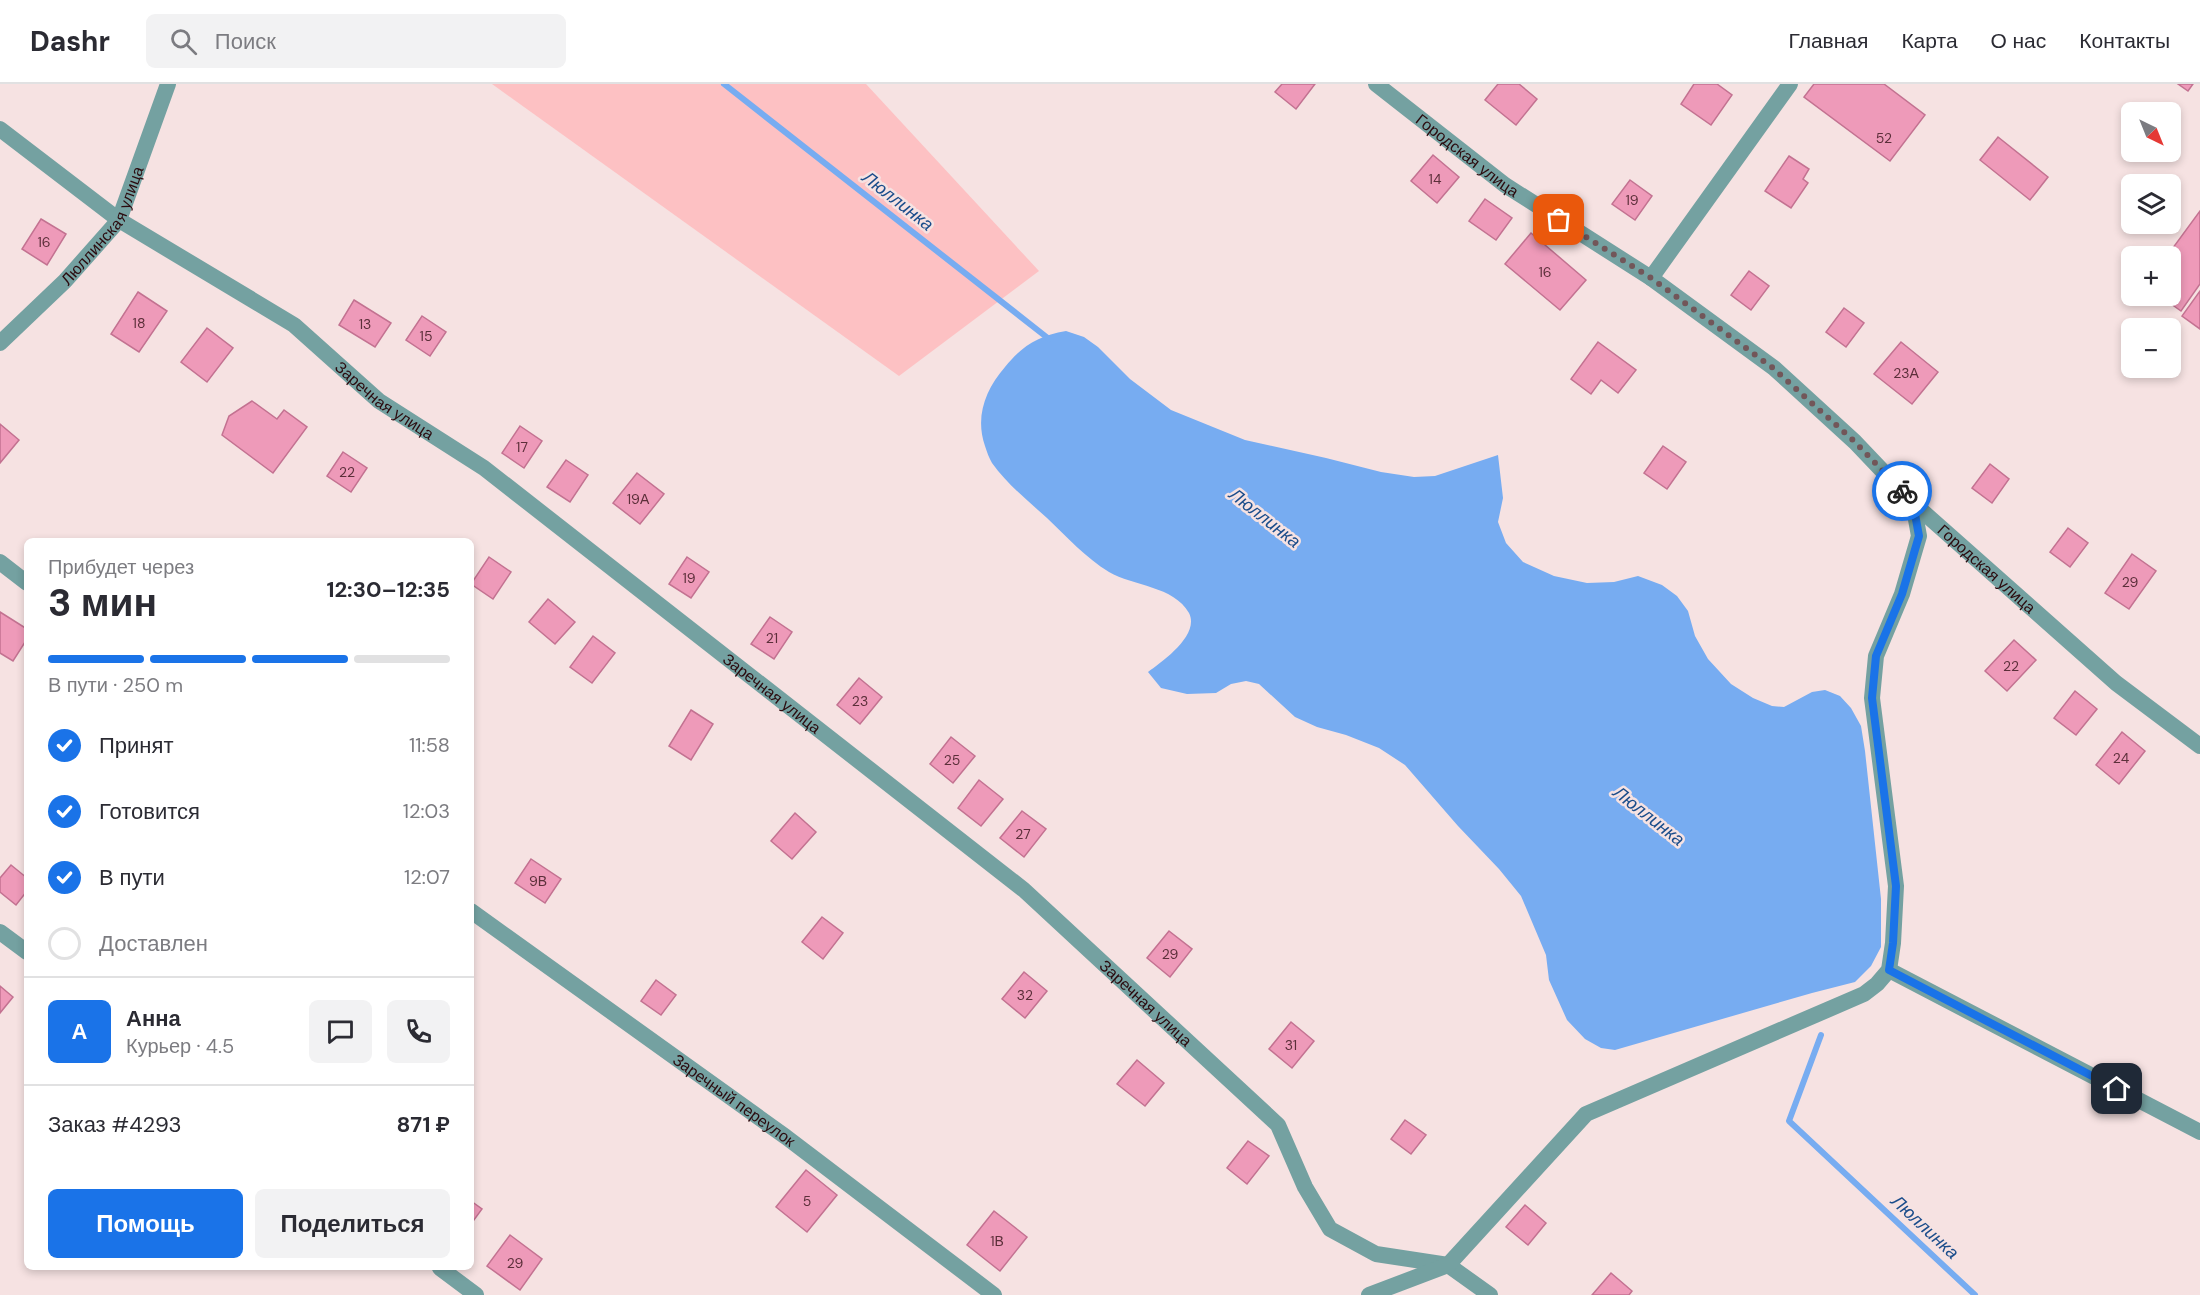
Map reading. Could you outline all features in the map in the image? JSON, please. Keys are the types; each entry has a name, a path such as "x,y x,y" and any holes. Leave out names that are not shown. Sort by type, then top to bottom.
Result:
{"street":[{"name":"Люллинская улица","path":"0,343 64,281 118,220 168,84"},
{"name":"Городская улица","path":"1376,84 1505,185 1651,278 1773,368 1855,442 1913,503 2116,683 2200,746"},
{"path":"1651,278 1790,84"},
{"name":"Заречная улица","path":"0,129 118,220 294,325 380,401 484,468 1024,890 1278,1125 1305,1187 1330,1229 1376,1254 1448,1265 1490,1295"},
{"path":"1369,1295 1448,1265 1586,1114 1864,994 1889,970 1896,886 1872,698 1876,656 1902,594 1919,536 1913,503"},
{"path":"0,562 24,581"},
{"name":"Заречный переулок","path":"474,913 786,1137 994,1295"},
{"path":"0,932 24,950"},
{"path":"1889,970 2200,1132"},
{"path":"443,1270 476,1295"}],"shaded area":[{"path":"492,84 866,84 1039,271 899,376"}],"water":[{"path":"1066,331 1084,337 1098,347 1130,379 1171,410 1245,440 1381,472 1414,477 1435,476 1498,455 1503,498 1498,522 1506,543 1523,562 1554,576 1587,583 1614,582 1638,576 1662,585 1677,596 1688,611 1695,636 1708,659 1731,684 1753,698 1772,706 1784,707 1812,692 1825,690 1840,696 1851,708 1861,726 1865,751 1881,899 1881,947 1871,966 1855,982 1615,1050 1601,1048 1585,1039 1567,1020 1549,980 1546,955 1521,896 1405,765 1379,748 1295,717 1259,684 1246,681 1231,684 1216,693 1187,694 1161,688 1148,672 1178,647 1185,638 1191,621 1189,613 1174,597 1119,577 1092,560 1018,492 992,463 985,446 981,425 984,404 992,385 1012,359 1025,347 1039,339"}],"building":[{"path":"1282,84 1315,84 1296,109 1275,92"},
{"path":"1498,84 1519,84 1537,99 1516,125 1485,100"},
{"path":"1694,84 1717,84 1732,95 1711,125 1681,104"},
{"path":"1814,84 1884,84 1925,115 1890,161 1804,97"},
{"path":"2178,84 2193,84 2188,91"},
{"path":"1998,137 2048,177 2030,200 1980,160"},
{"path":"1433,155 1459,177 1437,203 1411,181"},
{"path":"1789,156 1809,169 1803,179 1808,183 1791,208 1765,191"},
{"path":"1630,180 1652,196 1635,220 1612,204"},
{"path":"1485,199 1512,218 1496,240 1469,221"},
{"path":"2200,211 2200,284 2181,311 2174,306 2181,306 2181,246 2174,246"},
{"path":"41,219 66,234 47,265 22,249"},
{"path":"1531,233 1586,280 1560,310 1505,264"},
{"path":"1749,271 1769,286 1751,310 1731,295"},
{"path":"2200,291 2200,329 2182,316"},
{"path":"138,292 167,311 139,352 111,334"},
{"path":"354,300 391,323 375,347 339,325"},
{"path":"1844,308 1864,323 1846,347 1826,332"},
{"path":"422,316 446,332 430,356 406,340"},
{"path":"207,328 233,348 207,382 181,362"},
{"path":"1598,342 1636,370 1618,393 1601,380 1591,394 1571,379"},
{"path":"1901,342 1938,372 1912,404 1874,374"},
{"path":"252,401 277,419 284,410 307,427 273,473 222,435 229,416"},
{"path":"0,424 19,440 0,463"},
{"path":"520,426 542,441 524,468 502,453"},
{"path":"1663,446 1686,462 1667,489 1644,473"},
{"path":"343,452 367,468 351,492 327,476"},
{"path":"566,460 588,475 570,502 547,487"},
{"path":"1990,464 2009,479 1992,503 1972,488"},
{"path":"637,473 664,494 640,524 613,503"},
{"path":"2068,528 2088,543 2070,567 2050,552"},
{"path":"2132,554 2156,571 2129,609 2105,593"},
{"path":"489,557 511,572 493,599 474,586 474,580"},
{"path":"687,557 709,572 691,598 669,584"},
{"path":"548,599 575,622 555,644 529,622"},
{"path":"0,612 24,627 24,644 13,661 0,653"},
{"path":"770,617 792,632 774,659 751,644"},
{"path":"593,636 615,653 592,683 570,667"},
{"path":"2014,640 2036,660 2007,691 1985,671"},
{"path":"859,678 882,697 860,724 837,705"},
{"path":"2075,691 2097,709 2076,735 2054,718"},
{"path":"691,710 713,724 691,760 669,746"},
{"path":"2122,732 2145,751 2119,784 2096,765"},
{"path":"951,737 975,756 953,783 930,764"},
{"path":"979,780 1003,799 981,826 958,808"},
{"path":"1022,811 1046,829 1024,857 1000,838"},
{"path":"795,813 816,832 792,859 771,841"},
{"path":"531,859 561,879 545,903 515,883"},
{"path":"11,865 24,876 24,895 16,905 0,892 0,878"},
{"path":"822,917 843,933 823,959 802,942"},
{"path":"1169,931 1192,949 1170,977 1147,958"},
{"path":"1024,972 1047,991 1025,1018 1002,999"},
{"path":"656,980 676,995 661,1015 641,1001"},
{"path":"0,986 13,997 0,1013"},
{"path":"1291,1022 1314,1041 1292,1068 1269,1049"},
{"path":"1137,1060 1164,1083 1145,1106 1117,1084"},
{"path":"1405,1120 1426,1135 1411,1154 1391,1139"},
{"path":"1248,1141 1269,1156 1247,1184 1227,1168"},
{"path":"806,1170 837,1195 807,1232 776,1207"},
{"path":"474,1203 482,1209 474,1220"},
{"path":"1525,1205 1546,1223 1528,1245 1506,1227"},
{"path":"994,1211 1027,1237 1000,1271 967,1245"},
{"path":"510,1235 542,1259 520,1290 487,1266"},
{"path":"1611,1273 1632,1291 1629,1295 1592,1295"}],"waterway":[{"name":"Люллинка","path":"724,84 1049,339"},
{"name":"Люллинка","path":"1821,1035 1789,1121 1975,1295"}],"way so far":[{"path":"1559,220 1651,278 1773,368 1855,442 1902,491"}],"route":[{"path":"1902,491 1913,503 1919,536 1902,594 1876,656 1872,698 1896,886 1889,970 2117,1089"}]}
